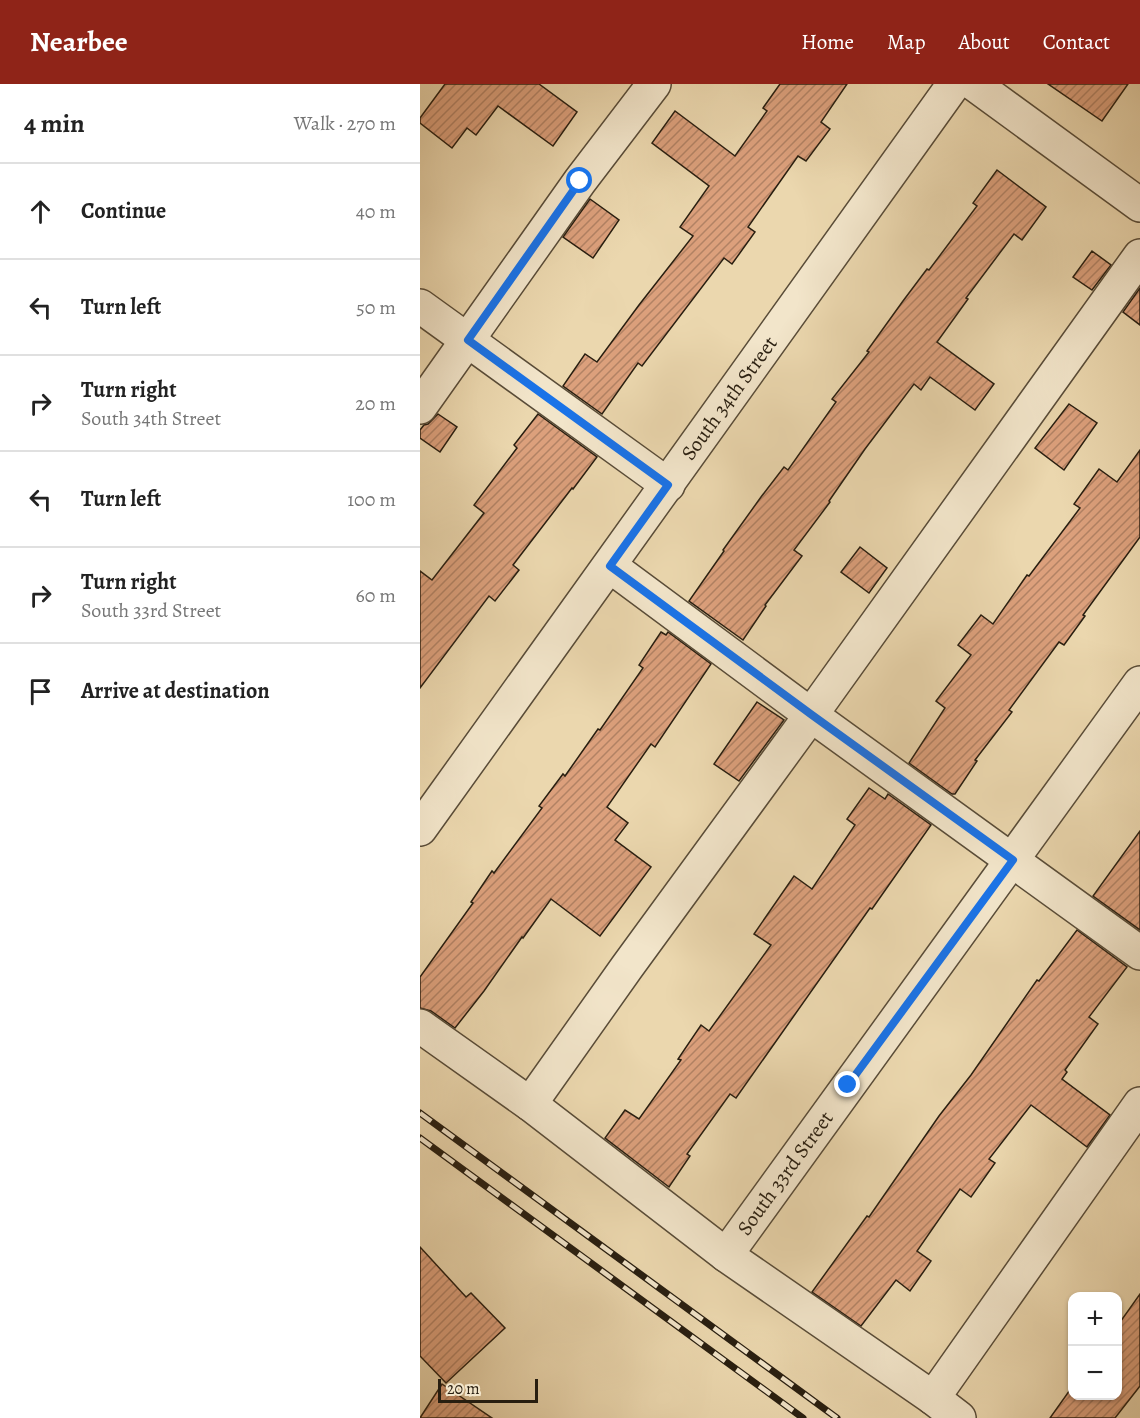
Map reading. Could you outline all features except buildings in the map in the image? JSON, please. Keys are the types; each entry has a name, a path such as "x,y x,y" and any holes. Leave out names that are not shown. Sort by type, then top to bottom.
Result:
{"street":[{"path":"420,407 580,181 654,84"},
{"name":"South 34th Street","path":"420,829 954,84"},
{"path":"974,84 1140,205"},
{"path":"530,1104 1140,256"},
{"path":"420,306 668,485"},
{"path":"610,566 1140,953"},
{"name":"South 33rd Street","path":"726,1255 1140,683"},
{"path":"420,1026 530,1104 726,1255 933,1398 958,1418"},
{"path":"933,1398 1140,1104"}],"railway":[{"path":"420,1113 837,1418"},
{"path":"420,1138 803,1418"}],"route":[{"path":"580,181 468,340 668,485 610,566 1013,860 848,1085"}]}
